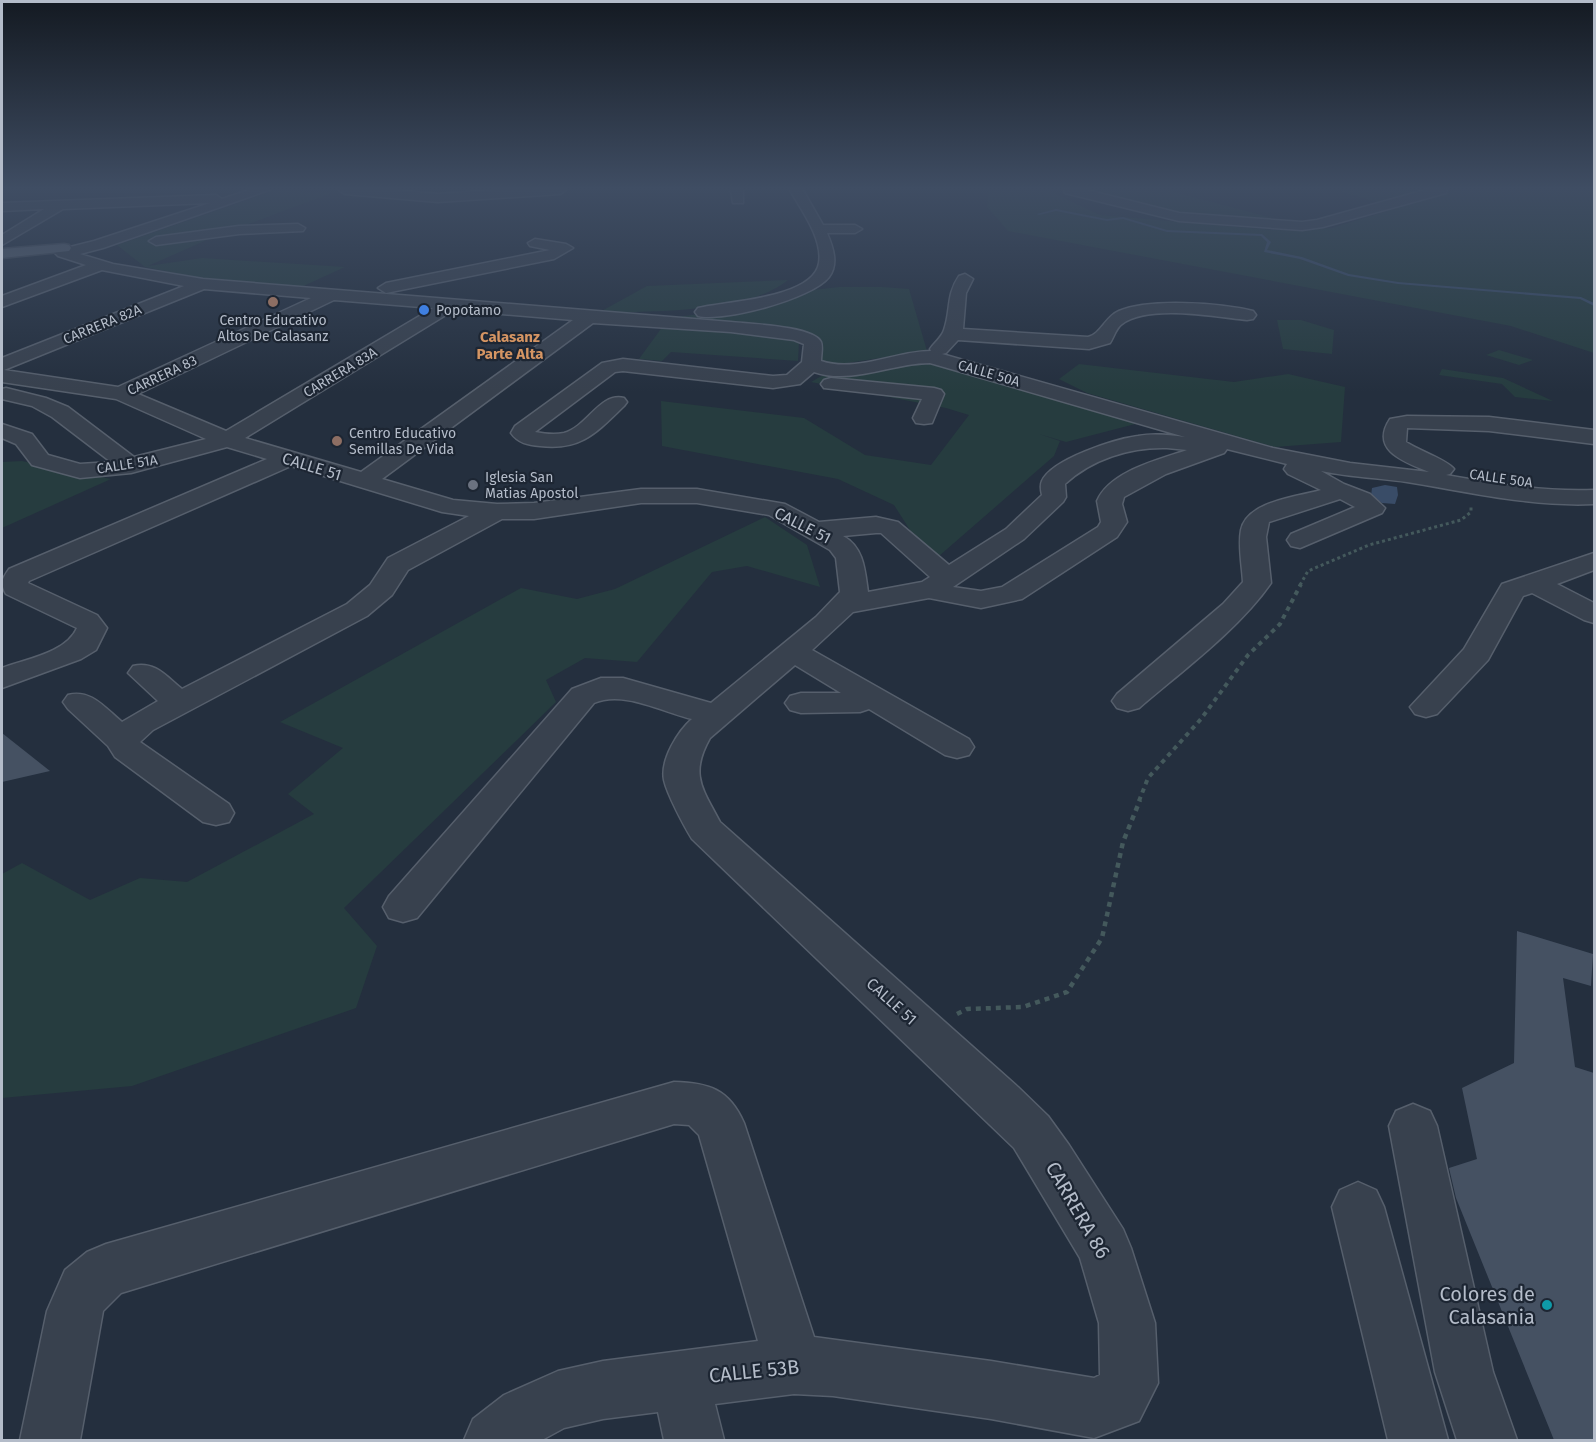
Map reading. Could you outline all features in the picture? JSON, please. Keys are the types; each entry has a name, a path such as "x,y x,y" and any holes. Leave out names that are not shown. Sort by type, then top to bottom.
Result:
{"street":[{"path":"2,302 75,257"},
{"path":"90,257 162,279 203,284 731,327 798,335 809,339 813,344 811,364 793,380"},
{"path":"363,297 390,287 537,257"},
{"path":"363,482 589,317 696,313 745,307 778,298 808,286 822,275 827,265 825,257"},
{"path":"371,277 418,281"},
{"path":"931,357 953,334 958,293 965,279"},
{"name":"CARRERA 82A","path":"2,365 203,284"},
{"name":"CARRERA 83","path":"121,394 332,294"},
{"name":"CARRERA 83A","path":"227,440 453,304"},
{"path":"953,334 1089,343 1103,339 1115,321 1130,314 1193,309 1247,315"},
{"name":"CALLE 50A","path":"811,364 821,369 841,370 900,358 931,357 1270,454 1350,470 1406,475 1489,490 1570,498 1594,497"},
{"path":"617,402 573,439 558,442 530,438 522,434 604,369 615,365 773,382 793,380 934,394 924,418"},
{"name":"CALLE 51","path":"2,376 121,394 227,440 451,507 496,512 534,511 641,496 697,496 776,508 819,530 839,544 849,557 854,594 792,651 697,732 685,752 681,765 681,779 687,796 705,830 946,1051"},
{"path":"2,393 39,402 60,412 131,466"},
{"path":"1447,471 1402,451 1395,444 1398,424 1429,422 1489,424 1594,437"},
{"path":"2,431 24,439 40,460"},
{"name":"CALLE 51A","path":"3,455 40,460 80,471 131,466 227,440"},
{"path":"844,605 939,583 1015,534 1054,497 1053,483 1060,475 1112,447 1161,440 1216,448 1299,470 1326,482 1335,489 1361,499 1373,508 1300,540"},
{"path":"819,530 876,525 889,527 939,583 963,599 1001,597 1012,593 1108,532 1114,522 1109,502 1110,496 1118,488 1163,465 1216,448"},
{"path":"2,679 70,653 85,644 92,628 87,621 16,588 14,582 19,575 288,459"},
{"name":"CALLE 50A","path":"1406,475 1447,471 1558,487 1594,497"},
{"path":"1128,701 1233,610 1257,583 1256,549 1253,537 1254,527 1259,517 1272,511 1331,495 1335,489"},
{"path":"122,740 141,723 357,610 382,589 390,573 398,564 496,512"},
{"path":"1426,707 1477,654 1512,591 1594,561"},
{"path":"1534,584 1594,614"},
{"path":"792,651 957,747"},
{"path":"144,674 180,704"},
{"path":"403,907 583,696 601,688 623,688 680,706 717,714"},
{"path":"801,703 860,702 871,698"},
{"path":"79,702 122,740 127,749 216,813"},
{"name":"CARRERA 86","path":"946,1051 1031,1132 1051,1161 1104,1248 1127,1323 1129,1383 1118,1400 1094,1408 1027,1395"},
{"path":"50,1440 75,1311 84,1289 106,1271 674,1102 700,1104 720,1123 794,1365"},
{"path":"1413,1126 1464,1372 1487,1440"},
{"path":"1358,1207 1418,1440"},
{"name":"CALLE 53B","path":"494,1440 525,1416 558,1400 603,1390 794,1365 833,1367 1027,1395"},
{"path":"680,1380 694,1440"}],"path":[{"path":"946,1051 945,1019 968,1009 1023,1007 1067,992 1102,938 1123,842 1148,778 1201,719 1248,655 1280,624 1308,571 1369,545 1461,520 1471,512 1470,501"}],"green space":[{"path":"133,257 168,257 148,266 202,258 345,267 299,288 219,282 145,267"},
{"path":"1147,257 1594,257 1594,353 1511,326"},
{"path":"788,280 770,291 724,305 671,311 598,313 647,286"},
{"path":"839,287 909,289 927,351 827,366 819,358 821,343 660,319 756,307 813,290"},
{"path":"1277,320 1301,320 1334,330 1332,354 1283,349"},
{"path":"663,326 771,334 799,342 798,361 671,352 662,361 639,359"},
{"path":"1499,350 1533,360 1519,365 1486,355"},
{"path":"932,361 1143,422 1066,442 1039,434 1060,441 1054,456 931,563 894,505 838,479 662,446 661,401 804,418 865,455 931,465 969,415 946,408 811,382 825,374"},
{"path":"1079,364 1234,382 1288,374 1345,387 1341,442 1275,447 1087,393 1059,379"},
{"path":"1442,369 1503,378 1553,401 1515,397 1502,384 1439,375"},
{"path":"22,461 111,479 2,528 2,462"},
{"path":"765,517 807,545 820,587 747,566 712,572 637,662 585,658 546,680 556,702 344,908 377,946 356,1008 132,1086 2,1098 2,874 22,863 90,900 140,878 187,882 314,814 288,794 343,748 280,722 521,588 577,599 615,589"}],"water":[{"path":"1385,485 1397,487 1398,495 1395,504 1382,503 1371,496 1372,488"}],"building":[{"path":"2,733 50,771 2,782"},
{"name":"Colores de Calasania","path":"1517,931 1593,954 1591,986 1563,978 1575,1067 1594,1073 1594,1440 1554,1440 1456,1198 1449,1168 1477,1159 1462,1088 1514,1063"}],"waterway":[{"path":"1297,257 1348,275 1398,283 1581,298 1594,305"}],"place":[{"name":"Centro Educativo Altos De Calasanz","path":"273,302"},
{"name":"Popotamo","path":"424,310"},
{"name":"Centro Educativo Semillas De Vida","path":"337,441"},
{"name":"Iglesia San Matias Apostol","path":"473,485"},
{"name":"Colores de Calasania","path":"1547,1305"}],"district":[{"name":"Calasanz Parte Alta","path":"510,346"}]}
